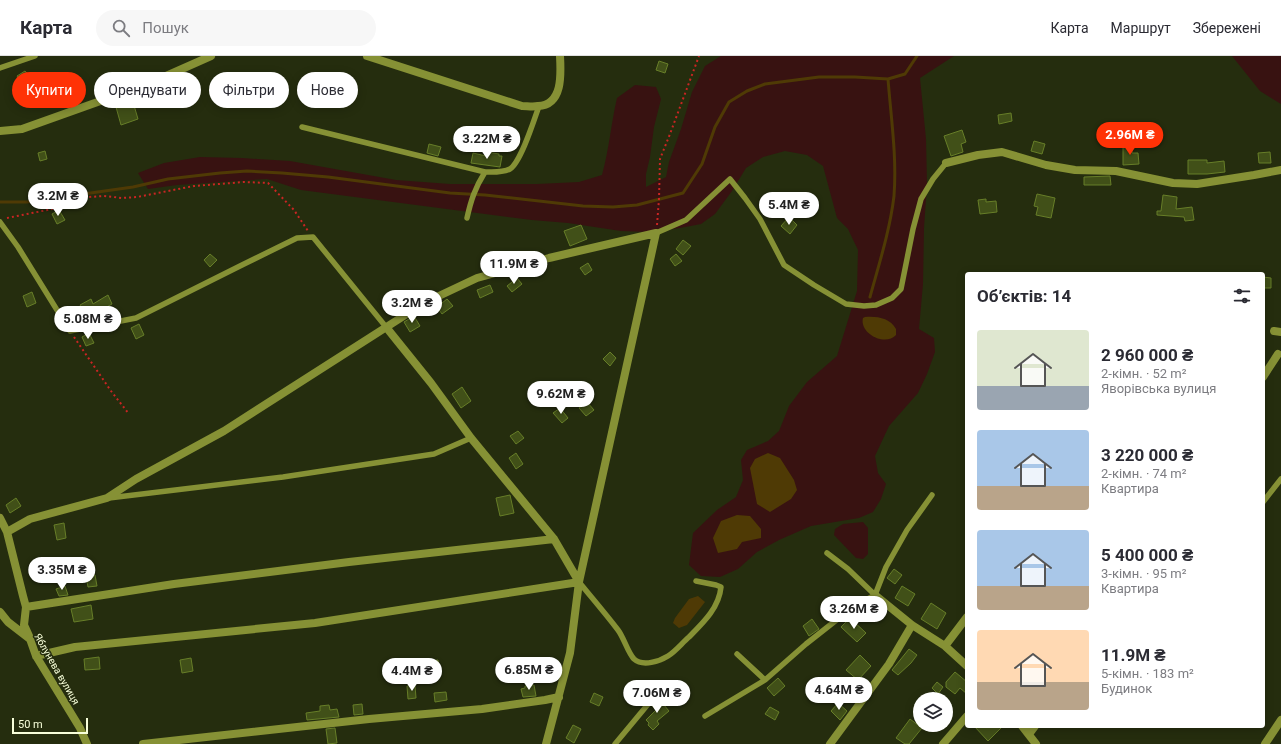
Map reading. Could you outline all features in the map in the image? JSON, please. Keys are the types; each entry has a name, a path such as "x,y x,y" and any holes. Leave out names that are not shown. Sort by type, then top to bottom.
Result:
{"street":[{"path":"0,131 22,129 148,84 211,56"},
{"path":"367,56 522,106 539,106 549,104 558,93 561,76 560,56"},
{"path":"946,163 978,155 1002,152 1046,165 1075,170 1116,171 1173,183 1197,184 1254,176 1281,170"},
{"path":"7,532 30,520 107,498 136,479 224,431 424,303 477,278 548,258 656,232 579,582 570,653 546,744"},
{"path":"386,327 431,383 471,438 554,539 579,582"},
{"path":"1265,374 1278,354"},
{"path":"0,518 7,532 26,607 24,625 30,639"},
{"path":"26,607 174,584 349,562 554,539"},
{"path":"36,656 75,647 315,623 579,582"},
{"path":"875,595 912,625 945,646 965,664"},
{"name":"Яблунева вулиця","path":"0,612 8,622 30,639 36,656 80,728 87,744"},
{"path":"945,646 965,620"},
{"path":"830,744 890,664 912,625"},
{"path":"143,744 361,720 482,709 559,697"},
{"path":"943,744 965,718"},
{"path":"1265,744 1281,720"},
{"path":"1024,728 1036,744"},
{"path":"1029,734 1034,728"}],"lane":[{"path":"0,68 35,56"},
{"path":"302,127 485,172 500,172 511,168 520,156 539,106"},
{"path":"656,232 686,220 730,179 760,220 784,265 846,304 864,306 876,305 892,298 901,289 913,229 921,199 933,179 946,163"},
{"path":"467,218 475,189 485,172"},
{"path":"0,222 18,246 70,331 136,318 297,238 313,237 386,327"},
{"path":"107,498 161,493 283,477 434,454 471,438"},
{"path":"1265,499 1281,479"},
{"path":"705,716 765,680 806,644 854,606 875,595 886,567 907,530 932,495"},
{"path":"827,553 848,569 875,595"},
{"path":"579,582 624,639 633,658 638,662 644,663 654,662 668,656 705,621 720,597 721,587 696,581"},
{"path":"738,654 765,680"},
{"path":"615,744 659,691"}],"path":[{"path":"656,232 660,159 699,56"},
{"path":"6,218 52,209 89,197 130,197 194,186 244,182 268,183 294,210 313,237"},
{"path":"70,331 111,391 129,414"}],"shaded area":[{"path":"721,56 954,56 920,78 926,139 927,184 924,228 923,284 919,329 934,338 935,352 918,393 889,426 875,456 878,473 886,484 881,499 873,512 859,518 811,526 779,540 757,552 738,569 720,577 701,576 689,565 693,533 717,510 736,497 743,480 741,460 747,450 768,441 779,431 789,406 807,382 837,356 857,291 858,250 848,229 837,218 823,166 807,155 785,151 763,157 746,168 732,191 715,214 701,224 649,232 621,231 301,190 267,179 177,185 148,189 138,173 164,163 200,157 290,161 396,180 450,184 537,184 579,182 602,175 617,98 635,85 656,87 661,99 654,127 646,174 646,187 666,177 669,162 692,92 705,66"},
{"path":"1232,56 1281,56 1281,104 1260,91"},
{"path":"878,317 887,320 896,329 896,335 886,340 874,337 865,329 863,318"},
{"path":"768,453 780,458 794,480 797,490 791,499 770,512 757,504 750,468 755,459"},
{"path":"737,515 750,516 761,529 761,538 742,542 737,549 718,553 713,538 721,521"},
{"path":"863,522 868,528 868,554 863,559 856,558 834,535 835,529 843,524"},
{"path":"698,596 705,602 687,625 679,628 673,623 675,618 689,599"}],"building":[{"path":"659,61 668,64 665,73 656,70"},
{"path":"116,108 135,108 138,119 121,125"},
{"path":"1011,113 1012,121 999,124 998,115"},
{"path":"962,130 966,142 961,144 963,152 951,156 944,136"},
{"path":"1034,141 1045,144 1042,154 1031,151"},
{"path":"429,144 441,147 438,156 427,153"},
{"path":"1123,146 1132,146 1132,153 1138,153 1139,164 1123,165"},
{"path":"45,151 47,159 40,161 38,153"},
{"path":"487,152 502,156 500,167 471,163 473,153 486,156"},
{"path":"1270,152 1271,163 1259,163 1258,153"},
{"path":"1188,160 1207,160 1207,163 1224,161 1225,172 1188,174"},
{"path":"1110,176 1111,185 1084,185 1084,177"},
{"path":"1037,194 1055,198 1051,218 1036,215 1038,207 1034,206"},
{"path":"1163,195 1177,197 1176,209 1192,207 1194,220 1185,221 1184,217 1157,215 1157,211 1161,211"},
{"path":"986,199 986,202 996,201 997,212 980,214 978,200"},
{"path":"59,210 65,220 57,224 52,214"},
{"path":"789,217 797,225 790,234 781,226"},
{"path":"581,225 587,239 570,246 564,231"},
{"path":"683,240 691,246 683,255 676,249"},
{"path":"210,254 217,260 210,267 204,260"},
{"path":"676,254 682,261 675,266 670,259"},
{"path":"588,263 592,270 585,275 580,268"},
{"path":"1265,277 1271,278 1271,288 1265,288"},
{"path":"517,278 522,284 512,292 507,286"},
{"path":"490,285 493,292 480,298 477,290"},
{"path":"32,292 36,303 27,307 23,296"},
{"path":"108,295 112,304 89,317 80,305 91,299 93,304"},
{"path":"447,299 453,306 442,314 437,307"},
{"path":"414,316 420,326 410,332 404,322"},
{"path":"139,324 144,335 136,339 131,328"},
{"path":"89,333 94,343 86,346 82,337"},
{"path":"610,352 616,358 610,366 603,359"},
{"path":"462,387 471,401 461,408 452,394"},
{"path":"587,402 594,410 586,416 579,408"},
{"path":"560,408 568,418 562,423 553,413"},
{"path":"518,431 524,438 516,444 510,436"},
{"path":"516,453 523,464 516,469 509,458"},
{"path":"510,495 514,513 500,516 496,498"},
{"path":"16,498 21,506 10,513 6,505"},
{"path":"64,523 66,538 57,540 54,525"},
{"path":"894,569 902,575 895,584 887,578"},
{"path":"95,575 97,586 88,587 86,576"},
{"path":"65,586 68,595 59,596 56,589"},
{"path":"902,586 915,594 908,606 895,598"},
{"path":"931,603 946,613 937,629 921,619"},
{"path":"91,605 93,619 74,622 71,609"},
{"path":"850,618 866,633 857,642 841,627"},
{"path":"812,619 819,629 809,636 803,626"},
{"path":"909,649 917,655 898,675 892,670"},
{"path":"860,655 871,666 858,680 846,670"},
{"path":"99,657 100,669 85,670 84,659"},
{"path":"191,658 193,671 182,673 180,660"},
{"path":"438,660 439,668 431,669 430,661"},
{"path":"955,672 965,680 965,692 960,688 955,694 946,687 946,682"},
{"path":"778,678 785,686 774,696 767,688"},
{"path":"937,682 943,687 939,692 936,692 932,688"},
{"path":"415,685 416,698 408,699 407,686"},
{"path":"534,685 536,696 523,697 521,689 525,688 525,686"},
{"path":"446,692 447,700 435,702 434,693"},
{"path":"594,693 603,697 599,706 590,702"},
{"path":"659,699 669,711 657,721 659,724 653,730 648,725 649,723 646,720 656,710 652,706"},
{"path":"838,703 847,711 840,720 831,711"},
{"path":"362,704 363,714 354,715 353,705"},
{"path":"329,705 330,710 337,709 339,717 307,720 306,713 320,711 320,706"},
{"path":"770,707 779,712 775,720 765,714"},
{"path":"910,719 913,721 913,732 919,732 909,744 905,744 896,738"},
{"path":"573,725 581,729 574,743 566,738"},
{"path":"335,728 337,743 328,744 326,729"},
{"path":"976,728 1001,728 988,741"}],"waterway":[{"path":"0,202 27,202 133,187 168,179 247,171 328,177 450,193 485,195 583,206 613,207 637,205 683,193 702,164 715,127 729,102 747,91 765,84 819,77 888,79 905,74 917,56"},
{"path":"870,297 887,234 894,196 894,152 888,79"}]}
